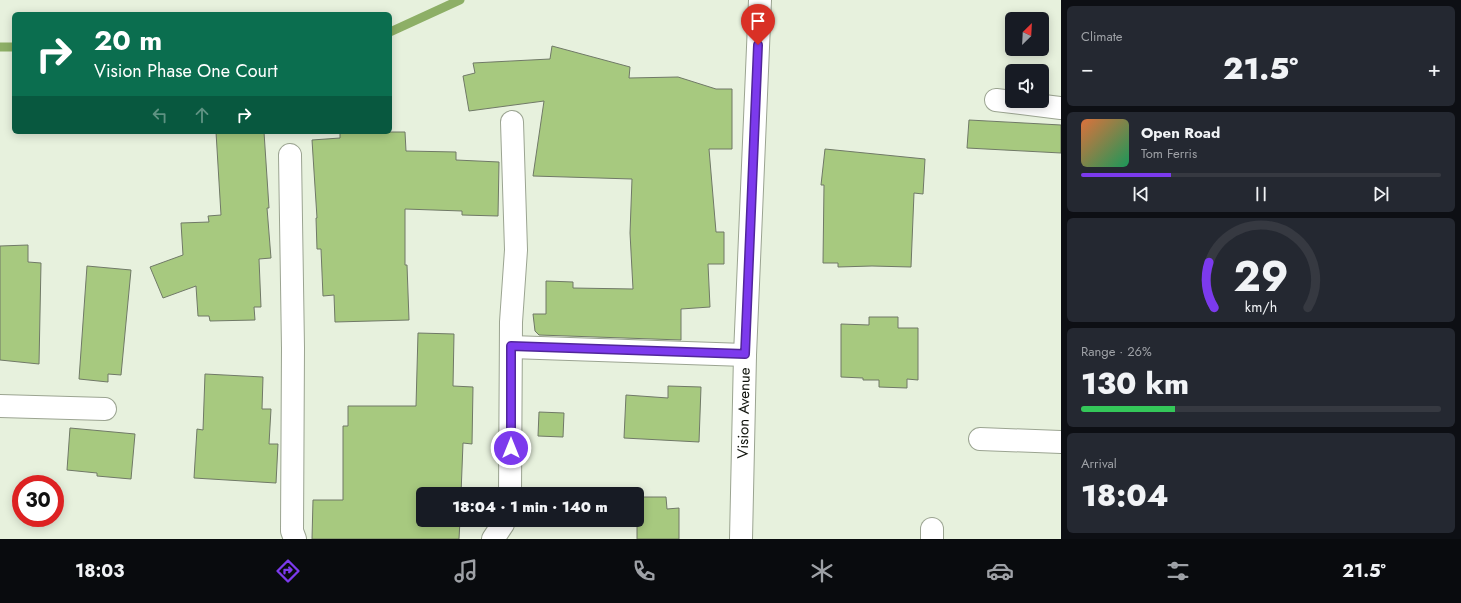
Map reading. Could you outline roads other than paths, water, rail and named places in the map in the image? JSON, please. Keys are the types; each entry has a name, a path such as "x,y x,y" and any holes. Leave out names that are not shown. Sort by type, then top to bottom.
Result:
{"street":[{"name":"Vision Avenue","path":"741,539 745,354 760,0"},
{"path":"996,100 1061,108"},
{"path":"510,487 511,346 516,250 512,122"},
{"path":"290,155 293,348 292,531 295,539"},
{"path":"511,346 745,354"},
{"path":"0,406 105,409"},
{"path":"980,439 1061,442"},
{"path":"494,539 500,527"}],"waterway":[{"path":"392,31 460,0"},
{"path":"0,47 12,47"}]}
